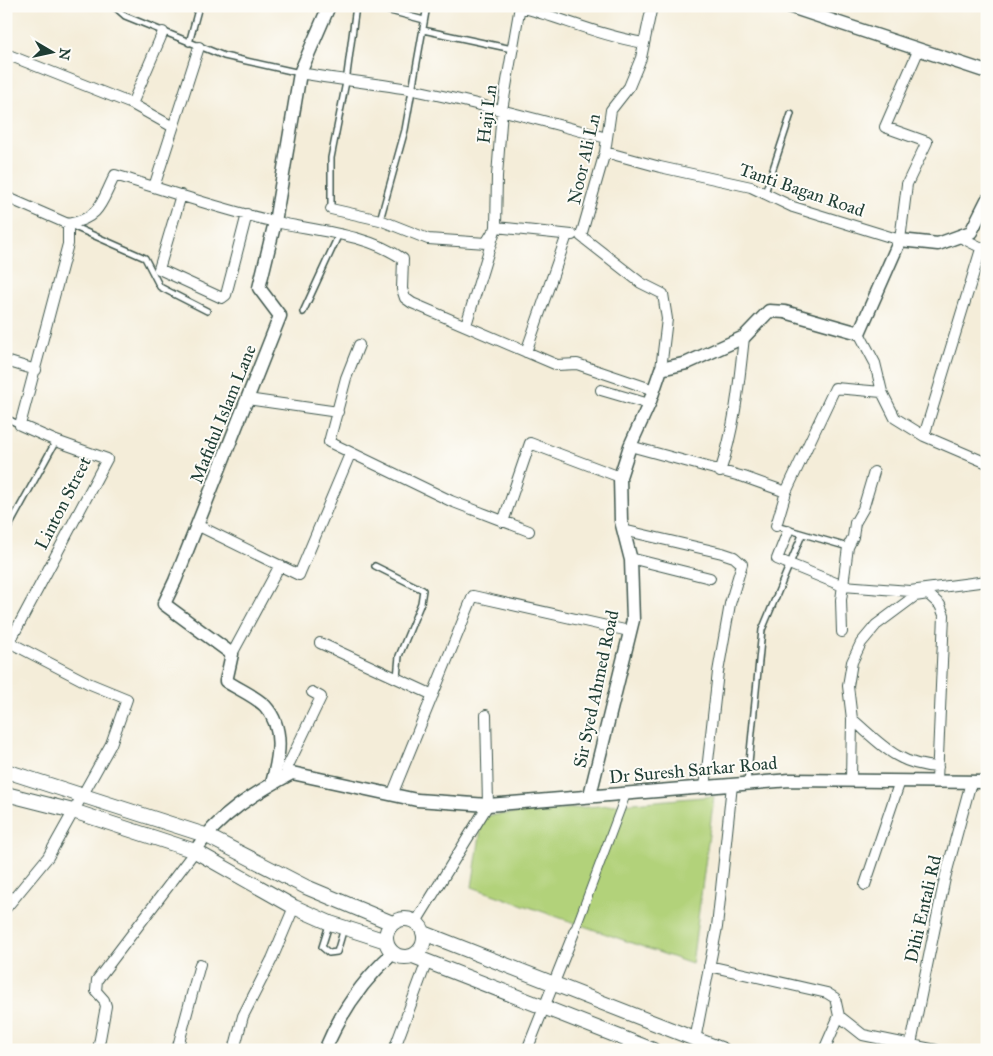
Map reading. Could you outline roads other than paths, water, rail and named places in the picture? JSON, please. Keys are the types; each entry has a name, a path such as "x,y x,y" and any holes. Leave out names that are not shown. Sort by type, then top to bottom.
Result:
{"main road":[{"path":"6,771 205,835 306,887 392,923"},
{"path":"6,794 73,810 195,851 294,907 389,947 406,958 413,956 423,946 420,927"},
{"path":"389,947 386,934 392,923 404,918 420,927 552,985 723,1050"},
{"path":"413,956 653,1050"}],"street":[{"name":"Mafidul Islam Lane","path":"232,654 164,604 280,316 259,288 275,222 300,73 329,6"},
{"name":"Noor Ali Ln","path":"581,236 605,152 611,110 629,87 644,43 652,6"},
{"path":"788,6 987,72"},
{"path":"520,7 561,18 613,38 644,43"},
{"name":"Haji Ln","path":"466,325 496,227 496,176 502,110 520,7"},
{"path":"132,104 163,32"},
{"path":"154,187 173,127 194,45"},
{"path":"859,333 900,240 907,184 927,142 885,128 919,50"},
{"path":"6,54 132,104 173,127"},
{"path":"300,73 346,82 412,90 502,110 607,138"},
{"name":"Tanti Bagan Road","path":"605,152 660,167 752,187 793,207 900,240"},
{"path":"6,197 68,224 84,221 95,214 114,175 275,222 339,234 393,252 403,260 402,289 405,298 557,365 578,364 654,390"},
{"path":"181,195 159,269 222,298 226,295 247,214"},
{"path":"900,240 938,244 972,232 987,200"},
{"path":"331,209 380,220 428,240 486,243 496,227 581,236 641,283 663,294 667,319 661,369 687,363 744,337 769,311 785,312 859,333 875,363 882,392 895,418 924,436 987,463"},
{"path":"20,425 68,244 68,224"},
{"path":"526,352 567,235"},
{"path":"924,436 984,250 958,236"},
{"path":"720,472 728,449 738,402 744,337"},
{"path":"359,345 346,378 329,442 350,454 452,501 530,531"},
{"path":"6,361 36,370"},
{"name":"Sir Syed Ahmed Road","path":"590,795 633,620 630,558 623,530 620,477 630,446 649,404 661,369"},
{"path":"776,526 786,492 835,388 882,392"},
{"path":"601,390 649,404"},
{"path":"247,399 338,412"},
{"name":"Linton Street","path":"7,644 107,459 56,441 20,425"},
{"path":"503,522 530,444 620,477"},
{"path":"630,446 744,477 786,492"},
{"path":"197,525 299,574 350,454"},
{"path":"842,632 843,586 848,547 853,537 855,523 863,509 874,472"},
{"path":"623,530 722,553 734,557 742,564 730,604 718,672 704,788"},
{"path":"788,531 777,559 789,566 843,586 910,591 987,581"},
{"path":"630,558 710,578"},
{"path":"272,783 278,761 278,732 265,706 226,681 232,654 280,565"},
{"path":"852,780 852,719 848,686 852,662 861,643 876,625 915,596 928,594 940,604 944,615 937,781"},
{"path":"392,795 473,596 629,631"},
{"path":"320,643 433,695"},
{"path":"6,908 48,856 111,744 126,699 7,644"},
{"path":"292,773 286,770 321,697 312,692"},
{"path":"420,927 488,804 486,715"},
{"path":"852,719 899,759 919,766 938,767"},
{"path":"98,1050 106,1006 104,1000 96,991 97,980 195,851 205,835 228,812 272,783 292,773"},
{"name":"Dr Suresh Sarkar Road","path":"292,773 418,800 488,804 790,780 987,782"},
{"path":"865,885 900,781"},
{"name":"Dihi Entali Rd","path":"911,1044 941,898 971,782"},
{"path":"695,1040 717,927 732,785"},
{"path":"528,1050 626,794"},
{"path":"234,1050 243,1016 272,959 294,907"},
{"path":"325,1050 333,1029 354,993 389,947"},
{"path":"394,1050 427,961"},
{"path":"177,1050 200,964"},
{"path":"709,966 827,993 835,998 839,1016 824,1050"},
{"path":"839,1016 863,1035 936,1050"}],"lane":[{"path":"108,6 117,7 125,16 224,56 300,73"},
{"path":"194,45 198,6"},
{"path":"331,209 331,158 346,82 356,6"},
{"path":"371,6 424,20 423,31"},
{"path":"380,220 405,130 427,6"},
{"path":"423,31 512,49"},
{"path":"765,193 791,114"},
{"path":"68,224 145,258 160,287 207,311"},
{"path":"302,312 339,234"},
{"path":"6,418 20,425"},
{"path":"6,532 56,441"},
{"path":"776,526 848,547"},
{"path":"747,783 762,630 802,535"},
{"path":"375,566 423,590 421,603 399,656 397,678"},
{"path":"330,923 322,947 329,953 336,952 344,928"}]}
